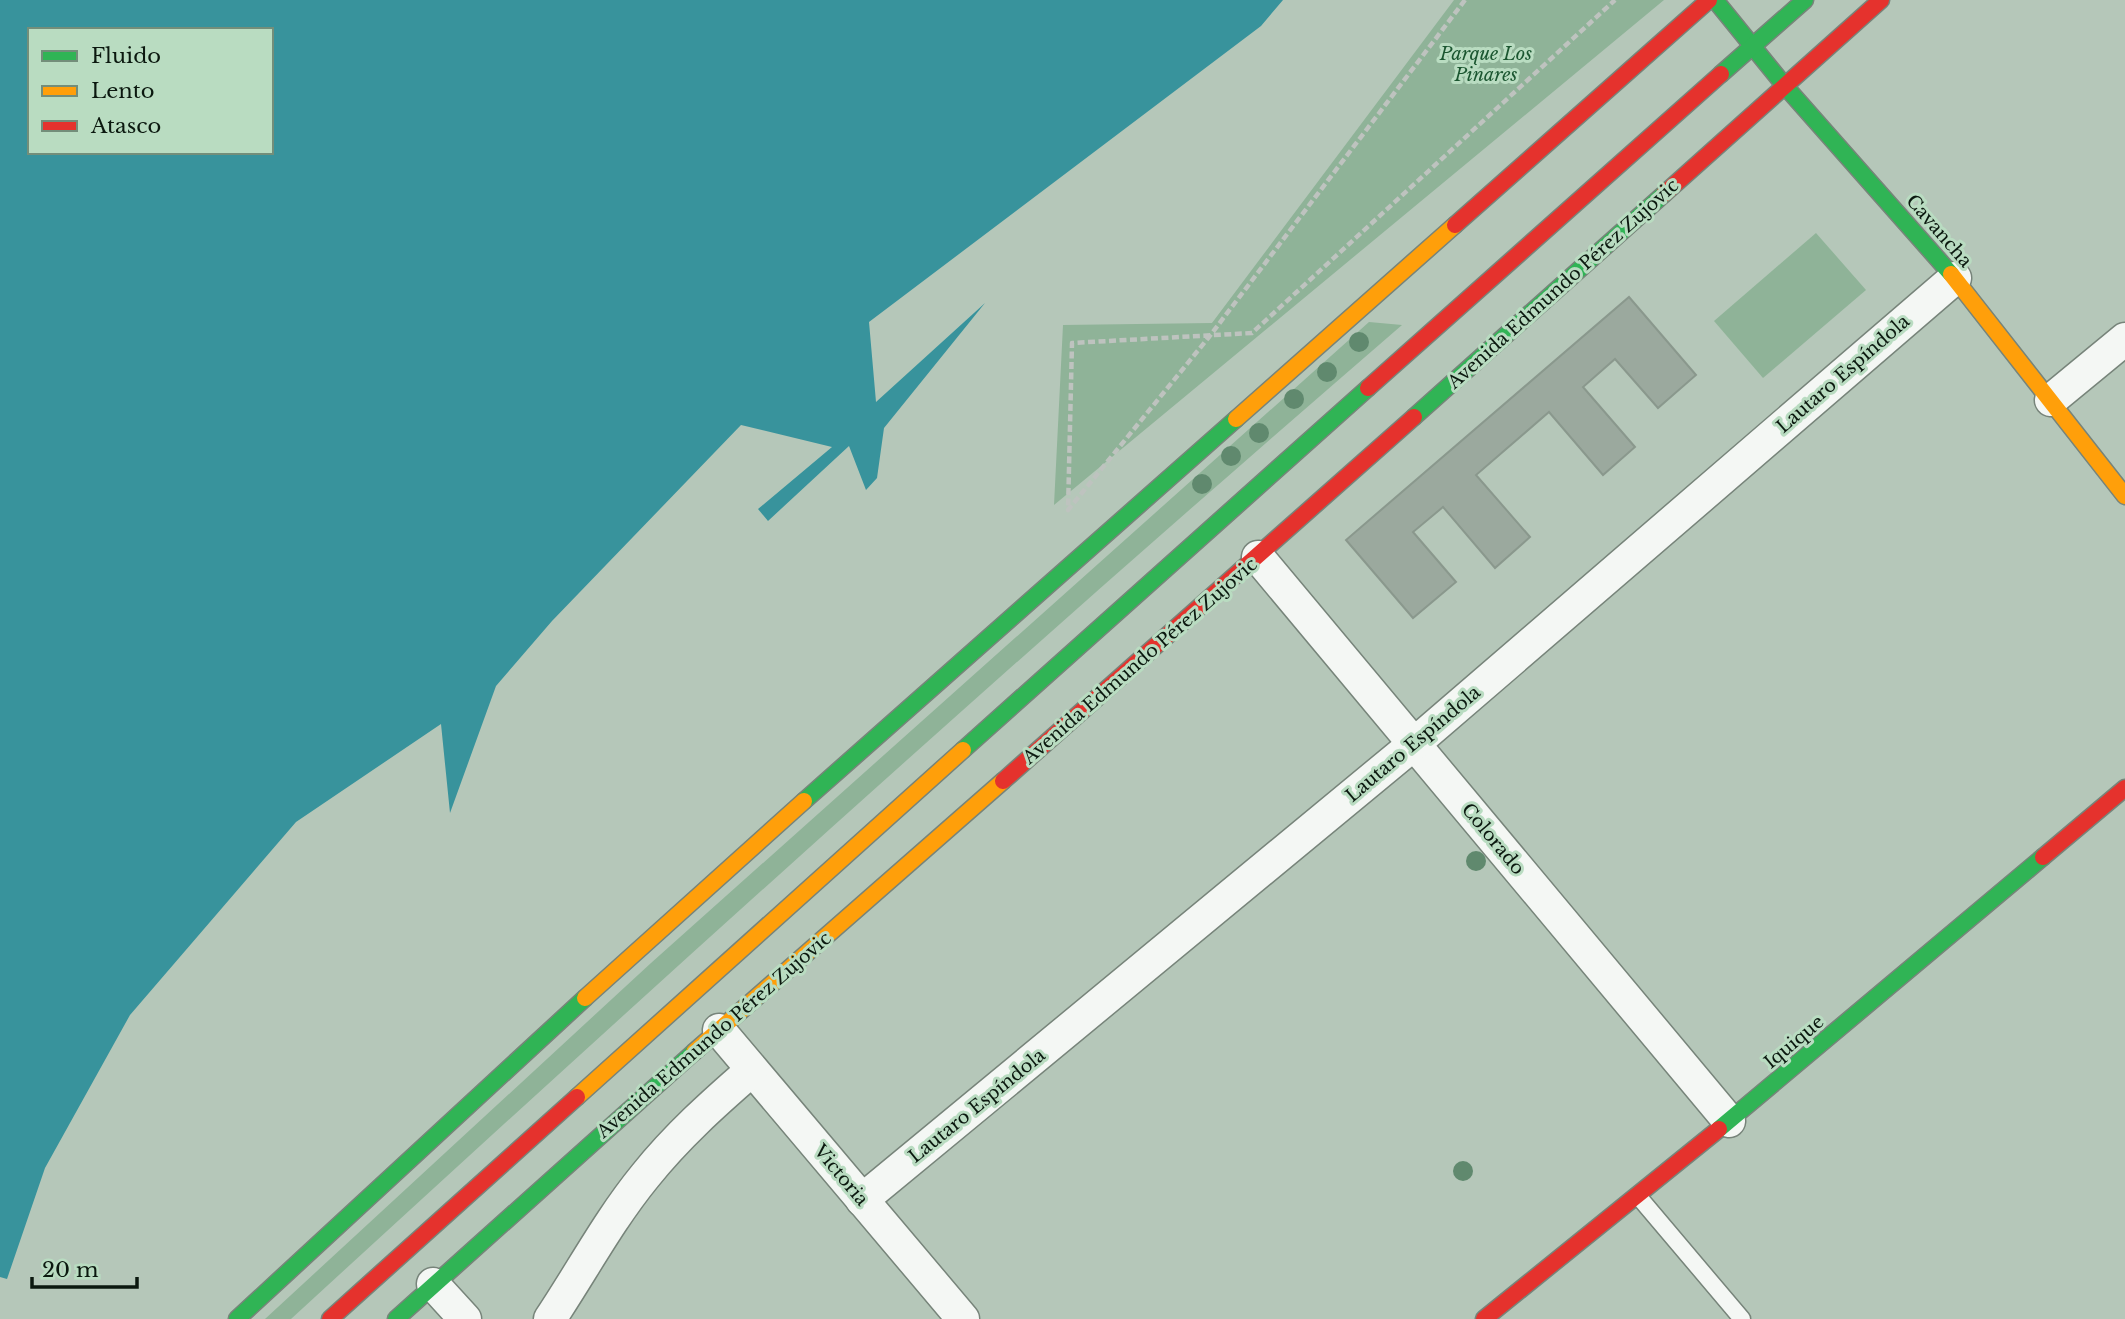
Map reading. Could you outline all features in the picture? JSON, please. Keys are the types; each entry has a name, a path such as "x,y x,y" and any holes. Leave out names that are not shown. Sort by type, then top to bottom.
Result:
{"main road":[{"path":"237,1319 641,946 1709,0"},
{"name":"Cavancha","path":"1715,0 1784,85 1955,278 2125,496"},
{"path":"330,1319 1156,575 1805,0"},
{"name":"Avenida Edmundo Pérez Zujovic","path":"396,1319 719,1030 1258,557 1881,0"},
{"name":"Iquique","path":"1484,1319 1729,1121 2125,788"}],"street":[{"name":"Lautaro Espíndola","path":"863,1200 1414,744 1955,278"},
{"path":"2051,400 2125,339"},
{"name":"Colorado","path":"1258,557 1729,1121"},
{"name":"Victoria","path":"719,1030 963,1319"},
{"path":"551,1319 603,1235 645,1176 696,1119 752,1070"},
{"path":"433,1284 465,1319"}],"lane":[{"path":"1638,1196 1742,1319"}],"path":[{"path":"1465,0 1209,337 1068,510 1072,343 1209,337 1252,333 1615,0"}],"green space":[{"name":"Parque Los Pinares","path":"1454,0 1664,0 1054,505 1063,325 1212,323"},
{"path":"1816,233 1866,290 1763,378 1714,321"},
{"path":"1369,322 1402,325 842,818 291,1319 265,1319 651,963"}],"water":[{"path":"0,0 1283,0 1261,26 869,322 876,402 985,303 884,428 877,478 866,490 849,446 768,521 758,509 832,447 741,425 552,621 496,686 450,813 441,724 296,822 130,1015 45,1168 7,1279 0,1277"}],"building":[{"path":"1629,297 1696,375 1658,408 1615,359 1583,387 1635,447 1603,475 1549,412 1476,475 1530,537 1495,568 1443,507 1413,532 1456,582 1413,618 1346,540"}],"traffic: fast":[{"path":"1715,0 1784,85 1951,274"},
{"path":"1721,74 1805,0"},
{"path":"1414,417 1664,194"},
{"path":"963,750 1368,388"},
{"path":"804,801 1236,419"},
{"path":"1719,1129 2043,857"},
{"path":"237,1319 585,998"},
{"path":"396,1319 694,1052"}],"traffic: slow":[{"path":"1236,419 1455,225"},
{"path":"1951,274 2125,496"},
{"path":"577,1097 963,750"},
{"path":"694,1052 1003,781"},
{"path":"585,998 804,801"}],"traffic: jam":[{"path":"1455,225 1709,0"},
{"path":"1664,194 1881,0"},
{"path":"1368,388 1721,74"},
{"path":"1003,781 1414,417"},
{"path":"2043,857 2125,788"},
{"path":"330,1319 577,1097"},
{"path":"1484,1319 1719,1129"}]}
